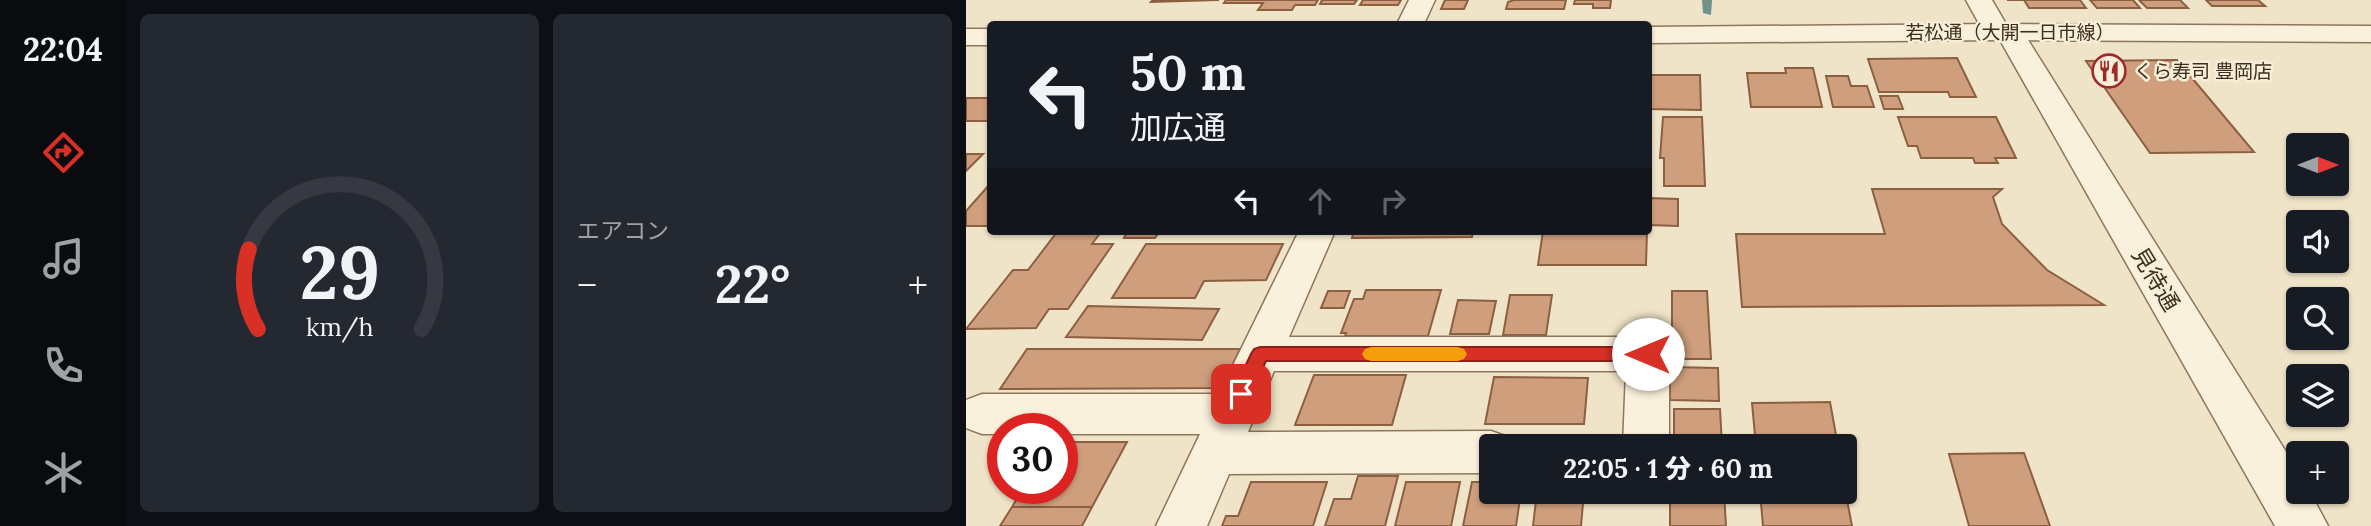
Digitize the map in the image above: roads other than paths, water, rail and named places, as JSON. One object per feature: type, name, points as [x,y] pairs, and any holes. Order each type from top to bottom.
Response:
[{"type":"street","points":[[1412,21],[1422,0]]},
{"type":"street","name":"見待通","points":[[1979,0],[2003,32],[2303,526]]},
{"type":"street","name":"若松通（大開一日市線）","points":[[1652,35],[2003,32],[2371,34]]},
{"type":"street","points":[[966,37],[987,37]]},
{"type":"street","points":[[1181,526],[1315,235]]},
{"type":"street","points":[[1260,354],[1648,354],[1646,434]]},
{"type":"street","points":[[982,414],[1479,451]]},
{"type":"waterway","points":[[1707,0],[1708,13]]},
{"type":"place","name":"くら寿司 豊岡店","points":[[2109,71]]}]
